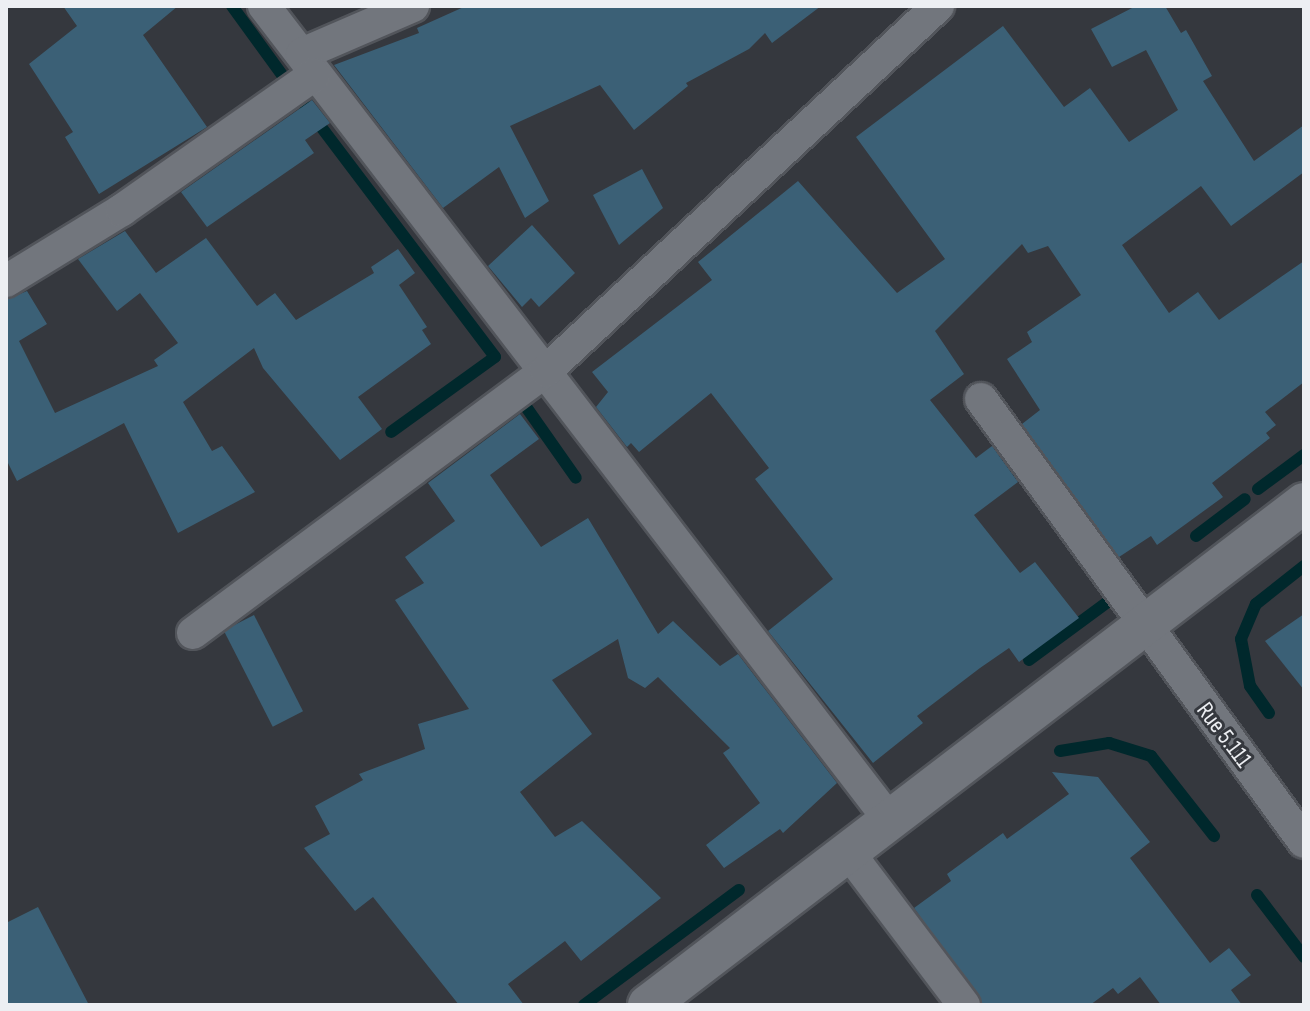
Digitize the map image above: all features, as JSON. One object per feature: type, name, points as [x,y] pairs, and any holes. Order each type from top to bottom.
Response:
[{"type":"street","points":[[264,6],[891,822]]},
{"type":"street","points":[[6,281],[122,210],[308,65],[413,6]]},
{"type":"street","points":[[193,633],[546,371],[938,6]]},
{"type":"street","name":"Rue 5.111","points":[[981,399],[1143,627],[1304,842]]},
{"type":"street","points":[[648,1005],[1304,503]]},
{"type":"street","points":[[849,853],[964,1005]]},
{"type":"building","points":[[63,6],[178,6],[143,35],[207,127],[99,194],[65,137],[73,132],[29,64],[77,26]]},
{"type":"building","points":[[466,6],[821,6],[772,43],[765,33],[749,49],[686,83],[688,86],[634,130],[600,85],[510,126],[549,201],[525,218],[499,167],[443,208],[334,65],[419,33],[417,28]]},
{"type":"building","points":[[1136,6],[1165,6],[1181,33],[1186,30],[1212,76],[1203,81],[1254,161],[1304,125],[1304,172],[1231,226],[1201,186],[1122,245],[1169,313],[1198,292],[1219,320],[1304,261],[1304,382],[1265,412],[1276,425],[1266,433],[1270,438],[1212,483],[1223,497],[1157,545],[1151,536],[1119,557],[1022,424],[1040,410],[1007,359],[1032,342],[1027,332],[1081,295],[1048,246],[1028,253],[1022,244],[935,331],[964,374],[930,400],[976,458],[992,446],[1018,482],[974,515],[1020,573],[1035,562],[1079,618],[1019,662],[1009,648],[980,668],[917,716],[923,723],[873,763],[768,631],[833,579],[755,479],[769,468],[711,393],[639,452],[631,443],[627,447],[596,407],[608,392],[592,372],[712,280],[698,262],[798,181],[897,293],[945,259],[856,137],[1003,26],[1064,107],[1090,88],[1129,142],[1178,110],[1146,50],[1112,67],[1091,29]]},
{"type":"building","points":[[312,100],[330,123],[305,140],[314,153],[207,227],[181,192]]},
{"type":"building","points":[[642,169],[663,208],[619,245],[593,195]]},
{"type":"building","points":[[532,225],[575,273],[539,307],[531,298],[522,307],[488,266]]},
{"type":"building","points":[[125,231],[156,273],[206,238],[257,306],[275,293],[296,320],[374,273],[371,267],[398,249],[415,273],[399,285],[427,327],[422,330],[431,344],[358,397],[382,429],[340,460],[263,368],[254,348],[183,402],[212,451],[222,446],[255,492],[178,533],[124,423],[17,481],[6,459],[6,300],[27,291],[47,324],[19,341],[55,413],[158,366],[154,360],[178,343],[140,293],[117,311],[78,259]]},
{"type":"building","points":[[520,414],[539,439],[490,475],[541,547],[588,518],[658,634],[673,621],[720,666],[738,654],[837,783],[783,833],[780,829],[724,868],[706,845],[760,803],[723,753],[730,748],[658,677],[645,688],[628,678],[618,639],[552,680],[592,734],[520,792],[555,837],[582,821],[661,898],[581,961],[565,941],[508,984],[524,1005],[459,1005],[373,897],[355,911],[304,848],[330,834],[315,806],[363,780],[359,774],[425,749],[418,724],[469,709],[395,600],[424,583],[405,557],[455,521],[428,483]]},
{"type":"building","points":[[1304,614],[1304,690],[1265,641]]},
{"type":"building","points":[[254,615],[303,711],[273,727],[224,630]]},
{"type":"building","points":[[1052,772],[1098,777],[1150,842],[1130,858],[1210,963],[1229,948],[1251,975],[1231,990],[1242,1005],[1161,1005],[1140,977],[1118,994],[1113,988],[1090,1005],[983,1005],[914,908],[951,881],[947,874],[1003,833],[1007,839],[1069,794]]},
{"type":"building","points":[[38,907],[89,1005],[6,1005],[6,923]]},
{"type":"waterway","points":[[232,6],[285,79]]},
{"type":"waterway","points":[[297,95],[495,357],[391,432]]},
{"type":"waterway","points":[[524,404],[576,478]]},
{"type":"waterway","points":[[1258,489],[1304,455]]},
{"type":"waterway","points":[[1196,536],[1245,499]]},
{"type":"waterway","points":[[1269,713],[1250,686],[1241,639],[1256,604],[1304,566]]},
{"type":"waterway","points":[[1029,660],[1120,593]]},
{"type":"waterway","points":[[1060,751],[1109,743],[1151,756],[1214,836]]},
{"type":"waterway","points":[[584,1005],[739,890]]},
{"type":"waterway","points":[[1257,895],[1304,957]]}]
